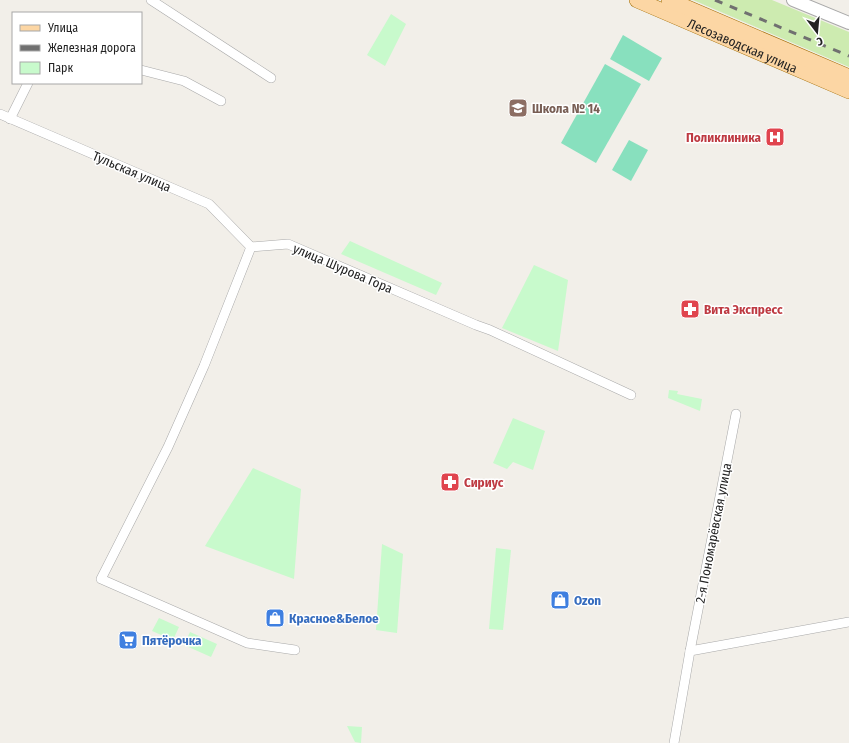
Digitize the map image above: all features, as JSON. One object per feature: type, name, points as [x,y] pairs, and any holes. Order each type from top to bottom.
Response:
[{"type":"main road","name":"Лесозаводская улица","points":[[637,0],[849,90]]},
{"type":"main road","name":"Лесозаводская улица","points":[[669,0],[849,77]]},
{"type":"street","points":[[152,0],[271,78]]},
{"type":"street","points":[[793,0],[849,23]]},
{"type":"street","points":[[142,70],[184,81],[220,101]]},
{"type":"street","points":[[10,119],[28,84]]},
{"type":"street","name":"Тульская улица","points":[[0,114],[209,204],[251,247]]},
{"type":"street","name":"улица Шурова Гора","points":[[251,247],[288,244],[490,330],[630,395]]},
{"type":"street","points":[[251,247],[204,366],[168,447],[101,579],[247,643],[295,650]]},
{"type":"street","name":"2-я Пономарёвская улица","points":[[674,743],[690,651],[736,414]]},
{"type":"street","points":[[690,651],[849,622]]},
{"type":"green space","points":[[693,0],[772,0],[849,32],[849,67]]},
{"type":"green space","points":[[391,14],[406,24],[385,66],[367,55]]},
{"type":"green space","points":[[623,35],[662,58],[649,81],[610,59]]},
{"type":"green space","points":[[605,64],[641,84],[596,163],[561,143]]},
{"type":"green space","points":[[629,140],[648,150],[631,181],[612,170]]},
{"type":"green space","points":[[350,241],[442,283],[436,295],[341,254]]},
{"type":"green space","points":[[534,265],[568,280],[558,351],[502,328]]},
{"type":"green space","points":[[669,390],[678,391],[677,394],[702,399],[700,411],[668,398]]},
{"type":"green space","points":[[513,418],[545,431],[533,470],[513,462],[507,469],[493,463]]},
{"type":"green space","points":[[253,468],[301,489],[294,579],[205,546]]},
{"type":"green space","points":[[382,544],[403,554],[397,633],[376,630]]},
{"type":"green space","points":[[496,548],[511,550],[503,630],[489,629]]},
{"type":"green space","points":[[159,618],[179,627],[173,640],[152,631]]},
{"type":"green space","points":[[190,632],[217,644],[211,657],[184,645]]},
{"type":"green space","points":[[347,726],[362,727],[361,743],[355,742]]},
{"type":"railway","points":[[715,0],[849,56]]},
{"type":"place","name":"Школа № 14","points":[[518,108]]},
{"type":"place","name":"Поликлиника","points":[[775,137]]},
{"type":"place","name":"Вита Экспресс","points":[[690,309]]},
{"type":"place","name":"Сириус","points":[[450,482]]},
{"type":"place","name":"Ozon","points":[[560,600]]},
{"type":"place","name":"Красное&Белое","points":[[275,618]]},
{"type":"place","name":"Пятёрочка","points":[[128,640]]}]
